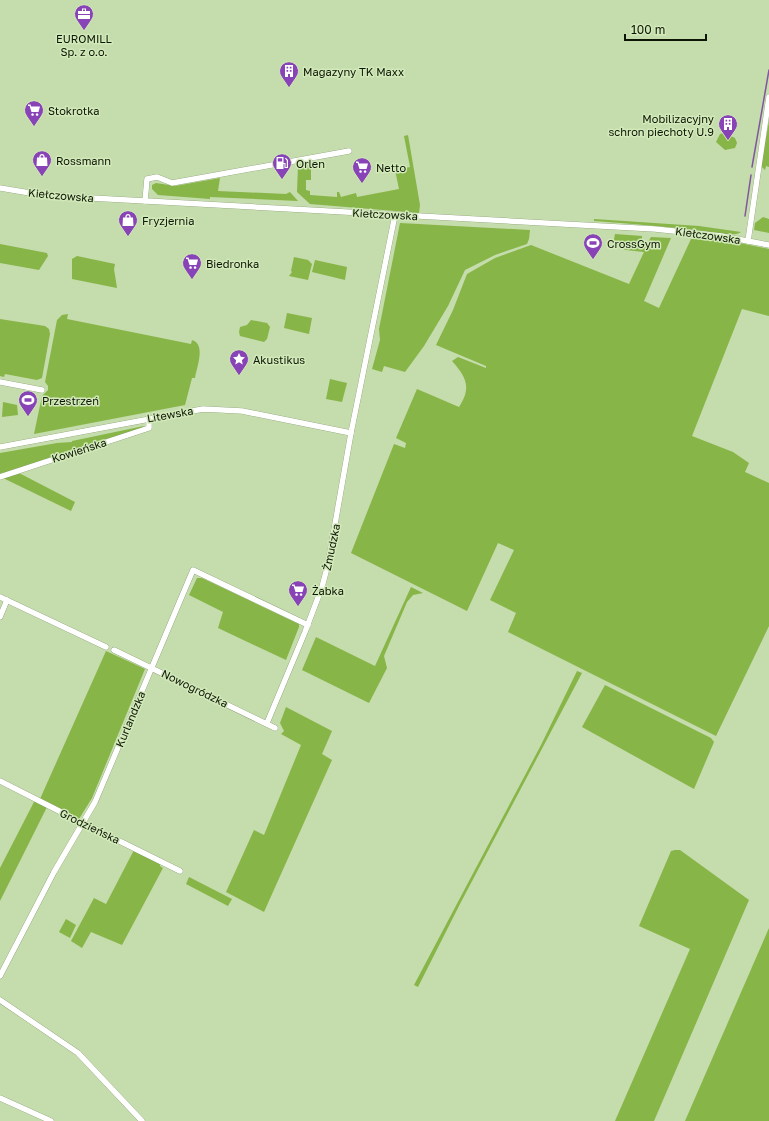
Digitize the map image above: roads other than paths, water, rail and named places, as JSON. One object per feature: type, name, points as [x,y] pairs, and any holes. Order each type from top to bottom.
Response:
[{"type":"street","points":[[748,241],[769,97]]},
{"type":"street","points":[[145,201],[147,179],[157,177],[172,183],[349,151]]},
{"type":"street","name":"Kiełczowska","points":[[0,188],[36,193],[145,201],[655,229],[711,234],[769,245]]},
{"type":"street","name":"Żmudzka","points":[[267,723],[308,624],[328,564],[351,433],[395,215]]},
{"type":"street","points":[[0,382],[42,390]]},
{"type":"street","name":"Litewska","points":[[0,447],[190,410],[229,409],[351,433]]},
{"type":"street","name":"Kowieńska","points":[[0,477],[149,428],[149,418]]},
{"type":"street","name":"Kurlandzka","points":[[0,976],[54,872],[95,802],[193,570],[308,624]]},
{"type":"street","points":[[0,597],[106,647]]},
{"type":"street","points":[[0,617],[7,600]]},
{"type":"street","name":"Nowogródzka","points":[[114,650],[152,667],[275,728]]},
{"type":"street","name":"Grodzieńska","points":[[0,781],[63,813],[77,822],[83,823],[180,871]]},
{"type":"street","points":[[0,1000],[78,1053],[142,1121]]},
{"type":"street","points":[[0,1098],[51,1121]]},
{"type":"waterway","points":[[752,167],[769,70]]},
{"type":"waterway","points":[[745,216],[751,175]]},
{"type":"place","name":"EUROMILL Sp. z o.o.","points":[[84,31]]},
{"type":"place","name":"Magazyny TK Maxx","points":[[289,88]]},
{"type":"place","name":"Stokrotka","points":[[34,127]]},
{"type":"place","name":"Mobilizacyjny schron piechoty U.9","points":[[728,141]]},
{"type":"place","name":"Rossmann","points":[[42,177]]},
{"type":"place","name":"Orlen","points":[[282,180]]},
{"type":"place","name":"Netto","points":[[362,184]]},
{"type":"place","name":"Fryzjernia","points":[[128,237]]},
{"type":"place","name":"CrossGym","points":[[593,260]]},
{"type":"place","name":"Biedronka","points":[[192,280]]},
{"type":"place","name":"Akustikus","points":[[239,376]]},
{"type":"place","name":"Przestrzeń","points":[[28,417]]},
{"type":"place","name":"Żabka","points":[[298,607]]}]
